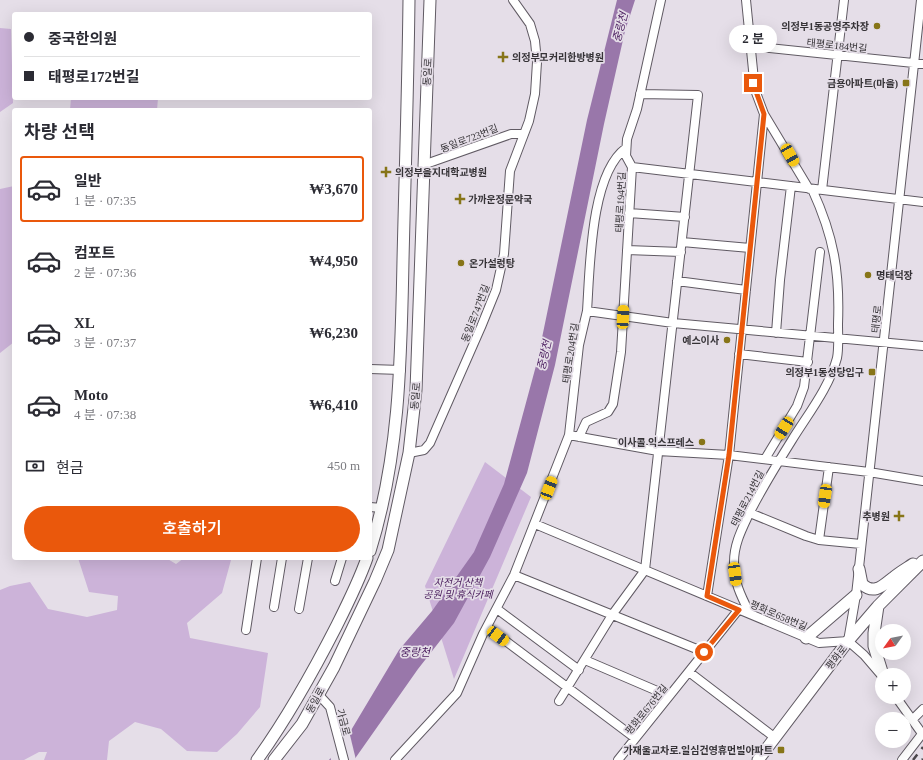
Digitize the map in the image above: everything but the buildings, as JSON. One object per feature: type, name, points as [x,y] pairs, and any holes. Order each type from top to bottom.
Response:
[{"type":"street","name":"동일로","points":[[372,544],[382,508],[392,458],[401,370],[409,0]]},
{"type":"street","name":"동일로","points":[[274,760],[302,724],[337,660],[375,581],[388,550],[409,453],[416,390],[430,0]]},
{"type":"street","name":"동일로747번길","points":[[409,453],[424,450],[430,443],[494,295],[504,254],[510,171],[529,121],[535,94],[536,50],[530,24],[513,0]]},
{"type":"street","points":[[632,166],[626,156],[627,139],[640,94],[661,0]]},
{"type":"street","points":[[746,0],[753,83],[764,114],[810,189],[821,210],[838,270],[838,338]]},
{"type":"street","points":[[822,190],[844,0]]},
{"type":"street","name":"태평로","points":[[848,641],[856,595],[921,0]]},
{"type":"street","name":"태평로184번길","points":[[750,46],[923,64]]},
{"type":"street","points":[[559,701],[612,615],[645,570],[698,95],[640,94]]},
{"type":"street","points":[[729,455],[764,114]]},
{"type":"street","name":"동일로723번길","points":[[423,165],[510,134],[523,134]]},
{"type":"street","points":[[587,311],[591,249],[596,210],[612,162],[626,148]]},
{"type":"street","name":"태평로194번길","points":[[623,317],[632,166],[923,202]]},
{"type":"street","points":[[776,332],[780,273],[791,186]]},
{"type":"street","points":[[629,213],[685,217]]},
{"type":"street","points":[[682,242],[750,248]]},
{"type":"street","points":[[627,250],[681,252]]},
{"type":"street","points":[[765,459],[797,406],[804,388],[820,252]]},
{"type":"street","points":[[677,281],[746,290]]},
{"type":"street","name":"태평로204번길","points":[[395,760],[457,693],[466,675],[466,668],[514,575],[569,435],[579,345],[587,311],[673,323],[923,346]]},
{"type":"street","points":[[579,437],[586,422],[608,412],[613,404],[621,352],[623,317]]},
{"type":"street","name":"태평로214번길","points":[[750,614],[736,584],[734,564],[735,549],[741,530],[779,461],[831,375],[837,356],[838,338]]},
{"type":"street","points":[[739,354],[808,362]]},
{"type":"street","points":[[372,369],[401,370]]},
{"type":"street","name":"태평로214번길","points":[[569,435],[658,451],[729,455],[869,472],[921,480]]},
{"type":"street","name":"태평로214번길","points":[[707,596],[729,455]]},
{"type":"street","points":[[819,540],[829,467]]},
{"type":"street","points":[[921,480],[923,472]]},
{"type":"street","points":[[372,507],[382,508]]},
{"type":"street","points":[[750,513],[819,540],[861,544]]},
{"type":"street","name":"평화로658번길","points":[[535,524],[819,643],[848,641]]},
{"type":"street","points":[[858,569],[862,584],[869,589],[876,589],[884,586],[923,556]]},
{"type":"street","points":[[246,630],[256,560]]},
{"type":"street","points":[[274,607],[282,560]]},
{"type":"street","points":[[299,609],[308,560]]},
{"type":"street","points":[[336,581],[341,560]]},
{"type":"street","name":"동일로","points":[[257,760],[283,724],[306,685],[360,578],[366,560]]},
{"type":"street","name":"평화로","points":[[758,760],[848,641],[878,606],[923,561]]},
{"type":"street","points":[[514,575],[704,652]]},
{"type":"street","points":[[806,638],[856,595]]},
{"type":"street","points":[[878,606],[874,632],[874,646],[881,668]]},
{"type":"street","points":[[497,609],[579,670]]},
{"type":"street","name":"평화로676번길","points":[[618,760],[739,610]]},
{"type":"street","points":[[487,627],[635,738]]},
{"type":"street","points":[[848,641],[876,668]]},
{"type":"street","points":[[585,660],[669,696]]},
{"type":"street","points":[[689,672],[774,737]]},
{"type":"street","name":"가금로","points":[[318,694],[330,708],[344,760]]},
{"type":"street","points":[[901,704],[923,735],[902,760]]},
{"type":"street","points":[[912,720],[923,709]]},
{"type":"green space","points":[[0,28],[11,29],[13,103],[0,112]]},
{"type":"green space","points":[[71,100],[158,100],[157,108],[70,108]]},
{"type":"green space","points":[[12,186],[12,344],[0,353],[0,189]]},
{"type":"green space","name":"자전거 산책 공원 및 휴식카페","points":[[485,462],[531,497],[454,679],[425,586]]},
{"type":"green space","points":[[79,560],[169,560],[176,564],[181,560],[231,560],[222,593],[187,623],[190,638],[268,653],[260,707],[237,734],[217,752],[187,751],[161,729],[135,722],[109,741],[107,760],[44,760],[47,752],[39,752],[24,760],[0,760],[0,590],[10,586],[30,582],[48,609],[87,617],[117,610],[118,596],[89,592]]},
{"type":"water","name":"중랑천","points":[[617,0],[635,0],[625,31],[604,124],[555,365],[527,473],[490,557],[454,623],[418,669],[354,760],[329,760],[347,737],[399,650],[432,611],[474,552],[504,484],[537,362],[587,120]]},
{"type":"pier","points":[[349,731],[356,760],[331,760],[330,756]]},
{"type":"railway","points":[[913,760],[923,747]]},
{"type":"place","name":"의정부1동공영주차장","points":[[877,26]]},
{"type":"place","name":"의정부모커리한방병원","points":[[503,57]]},
{"type":"place","name":"금용아파트(마을)","points":[[906,83]]},
{"type":"place","name":"의정부을지대학교병원","points":[[386,172]]},
{"type":"place","name":"가까운정문약국","points":[[460,199]]},
{"type":"place","name":"온가설렁탕","points":[[461,263]]},
{"type":"place","name":"명태덕장","points":[[868,275]]},
{"type":"place","name":"예스이사","points":[[727,340]]},
{"type":"place","name":"의정부1동성당입구","points":[[872,372]]},
{"type":"place","name":"이사콜 익스프레스","points":[[702,442]]},
{"type":"place","name":"추병원","points":[[899,516]]},
{"type":"place","name":"가재울교차로.일심건영휴먼빌아파트","points":[[781,750]]},
{"type":"route","points":[[704,652],[739,610],[707,596],[729,455],[764,114],[753,83]]}]
